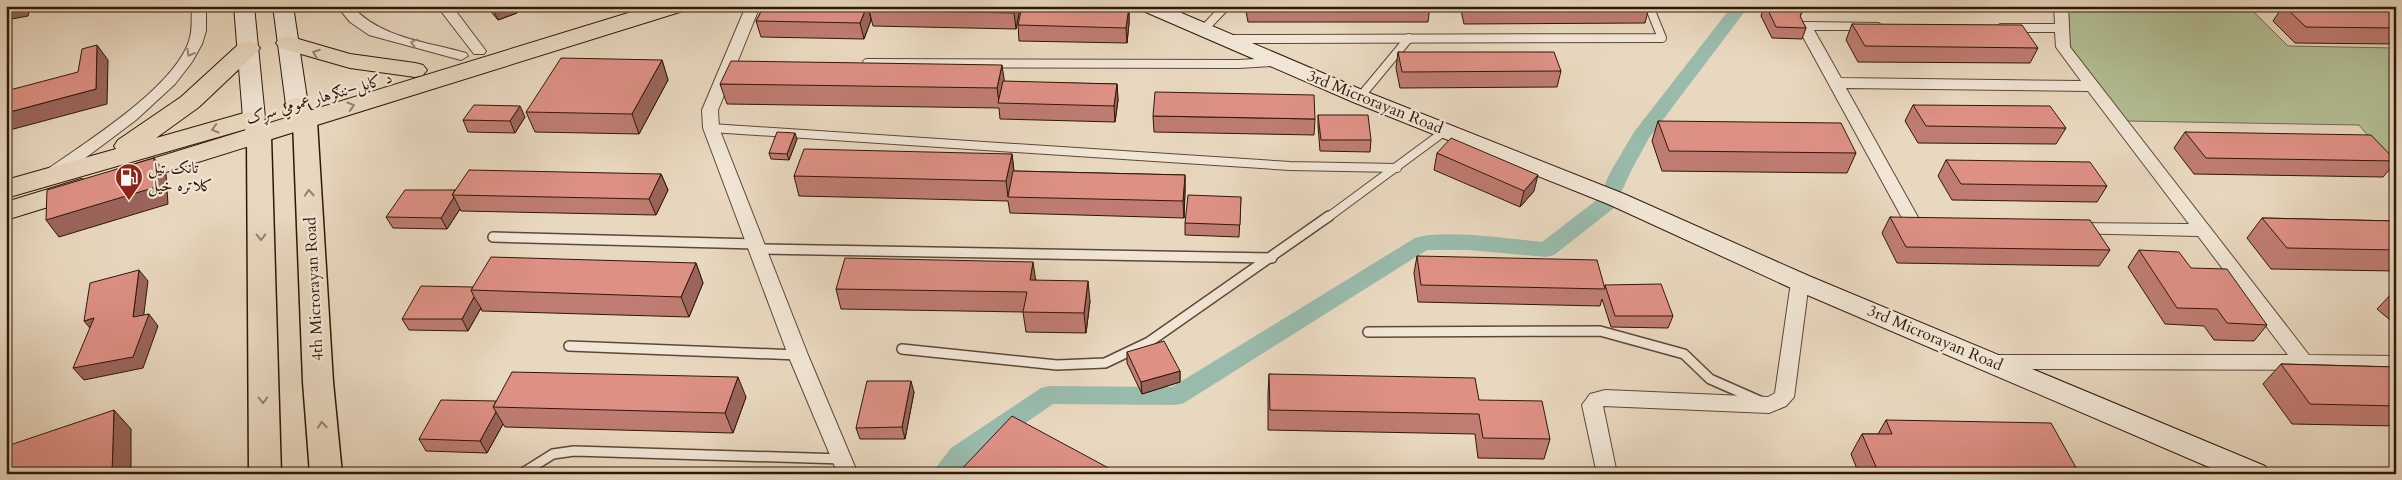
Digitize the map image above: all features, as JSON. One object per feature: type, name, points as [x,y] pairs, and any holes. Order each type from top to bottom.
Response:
[{"type":"highway","name":"د کابل–ننګرهار عمومي سړک","points":[[301,113],[415,70],[631,6]]},
{"type":"highway","name":"د کابل–ننګرهار عمومي سړک","points":[[301,113],[675,6]]},
{"type":"highway","points":[[288,43],[327,57],[369,66],[415,70]]},
{"type":"highway","points":[[105,160],[190,102],[248,48]]},
{"type":"highway","points":[[6,210],[301,113]]},
{"type":"highway","name":"د کابل–ننګرهار عمومي سړک","points":[[6,189],[105,160],[256,127]]},
{"type":"main road","name":"4th Microrayan Road","points":[[301,113],[318,382],[326,474]]},
{"type":"main road","points":[[256,127],[265,474]]},
{"type":"street","points":[[48,177],[149,101],[181,70],[196,43],[199,6]]},
{"type":"street","points":[[244,6],[256,127]]},
{"type":"street","points":[[283,6],[301,113]]},
{"type":"street","points":[[344,6],[355,19],[374,32],[470,53]]},
{"type":"street","points":[[444,6],[470,53]]},
{"type":"street","points":[[753,6],[733,63],[710,110],[711,128],[798,355],[846,466]]},
{"type":"street","name":"3rd Microrayan Road","points":[[1148,6],[1360,97],[1610,197],[1800,282],[2255,474]]},
{"type":"street","points":[[2061,6],[2063,46],[2303,361]]},
{"type":"street","points":[[1894,27],[1804,26],[1914,224],[1922,227],[1942,227]]},
{"type":"street","points":[[1983,28],[2062,28]]},
{"type":"street","points":[[1836,83],[2093,86]]},
{"type":"street","points":[[2059,228],[2205,230]]},
{"type":"street","points":[[1607,474],[1592,405],[1596,399],[1769,405],[1779,402],[1784,397],[1800,282]]},
{"type":"street","points":[[1991,362],[2303,361],[2396,363]]},
{"type":"lane","points":[[1203,30],[1226,6]]},
{"type":"lane","points":[[1228,39],[1662,38],[1649,6]]},
{"type":"lane","points":[[1360,97],[1409,38]]},
{"type":"lane","points":[[856,63],[1239,64],[1279,62]]},
{"type":"lane","points":[[711,128],[1290,166],[1397,168]]},
{"type":"lane","points":[[902,349],[1057,365],[1106,363],[1149,342],[1272,258],[1445,131]]},
{"type":"lane","points":[[493,237],[757,247],[1272,258]]},
{"type":"lane","points":[[1368,332],[1600,331],[1684,354],[1710,379],[1769,405]]},
{"type":"lane","points":[[569,346],[798,355]]},
{"type":"lane","points":[[521,474],[553,454],[574,451],[846,466]]},
{"type":"green space","points":[[2066,6],[2248,6],[2288,46],[2396,48],[2396,169],[2359,125],[2127,121],[2069,45]]},
{"type":"building","points":[[6,6],[25,6],[24,10],[6,13]]},
{"type":"building","points":[[764,6],[867,6],[860,23],[756,21]]},
{"type":"building","points":[[871,6],[1016,6],[1014,13],[869,10]]},
{"type":"building","points":[[1022,6],[1129,7],[1126,28],[1018,25]]},
{"type":"building","points":[[1248,6],[1342,6],[1248,7]]},
{"type":"building","points":[[1467,6],[1649,6],[1649,7],[1467,8]]},
{"type":"building","points":[[1766,6],[1799,6],[1802,12],[1800,16],[1806,28],[1776,27]]},
{"type":"building","points":[[2284,6],[2396,6],[2396,28],[2306,27]]},
{"type":"building","points":[[1852,24],[2022,25],[2038,48],[1865,46]]},
{"type":"building","points":[[97,45],[96,89],[6,113],[6,91],[78,72],[82,49]]},
{"type":"building","points":[[1398,52],[1554,52],[1561,71],[1402,72]]},
{"type":"building","points":[[561,58],[662,60],[632,114],[526,112]]},
{"type":"building","points":[[731,61],[1002,65],[997,88],[720,84]]},
{"type":"building","points":[[1003,81],[1117,84],[1114,106],[998,103]]},
{"type":"building","points":[[1155,92],[1314,95],[1315,119],[1153,116]]},
{"type":"building","points":[[474,105],[520,106],[510,121],[463,120]]},
{"type":"building","points":[[1913,105],[2050,106],[2066,128],[1926,126]]},
{"type":"building","points":[[1318,115],[1368,115],[1371,140],[1321,140]]},
{"type":"building","points":[[1658,121],[1841,123],[1856,153],[1669,151]]},
{"type":"building","points":[[777,132],[795,133],[787,154],[769,153]]},
{"type":"building","points":[[2185,132],[2371,135],[2396,161],[2206,158]]},
{"type":"building","points":[[1451,138],[1538,175],[1524,191],[1437,153]]},
{"type":"building","points":[[804,149],[1012,154],[1006,181],[794,176]]},
{"type":"building","points":[[154,158],[156,187],[46,220],[47,190]]},
{"type":"building","points":[[1946,160],[2090,162],[2107,186],[1961,184]]},
{"type":"building","points":[[469,170],[661,174],[649,199],[452,195]]},
{"type":"building","points":[[1013,171],[1185,175],[1183,201],[1008,197]]},
{"type":"building","points":[[405,190],[455,190],[452,195],[454,197],[441,218],[386,217]]},
{"type":"building","points":[[1188,195],[1241,197],[1240,225],[1185,223]]},
{"type":"building","points":[[1890,217],[2090,220],[2110,250],[1906,247]]},
{"type":"building","points":[[2262,218],[2396,221],[2396,250],[2287,248]]},
{"type":"building","points":[[2139,250],[2179,252],[2191,268],[2227,269],[2267,325],[2227,323],[2217,309],[2177,308]]},
{"type":"building","points":[[1417,256],[1597,260],[1605,289],[1421,285]]},
{"type":"building","points":[[491,257],[696,263],[681,297],[471,290]]},
{"type":"building","points":[[845,258],[1033,262],[1030,280],[1088,281],[1084,313],[1023,312],[1027,292],[836,289]]},
{"type":"building","points":[[139,270],[133,317],[149,314],[133,357],[73,368],[94,318],[84,321],[90,283]]},
{"type":"building","points":[[1661,284],[1673,316],[1615,316],[1605,285]]},
{"type":"building","points":[[421,286],[473,287],[471,290],[474,297],[462,319],[402,319]]},
{"type":"building","points":[[1164,341],[1180,371],[1141,382],[1127,352]]},
{"type":"building","points":[[2281,364],[2396,367],[2396,406],[2310,404]]},
{"type":"building","points":[[512,372],[738,377],[725,413],[493,407]]},
{"type":"building","points":[[1269,374],[1475,378],[1479,400],[1542,401],[1550,439],[1483,438],[1479,414],[1270,410]]},
{"type":"building","points":[[867,381],[911,381],[902,427],[856,428]]},
{"type":"building","points":[[441,400],[496,401],[493,407],[496,412],[480,441],[419,439]]},
{"type":"building","points":[[114,410],[112,474],[7,474],[10,445]]},
{"type":"building","points":[[1012,416],[1116,472],[1114,474],[957,474]]},
{"type":"building","points":[[1886,420],[2051,423],[2079,473],[1915,470],[1917,474],[1879,474],[1862,434],[1892,434]]},
{"type":"waterway","points":[[943,474],[960,455],[1049,395],[1176,396],[1423,243],[1469,243],[1546,250],[1607,203],[1621,171],[1641,136],[1741,6]]},
{"type":"place","name":"تانک تیل کلاتره خیل","points":[[129,201]]}]
